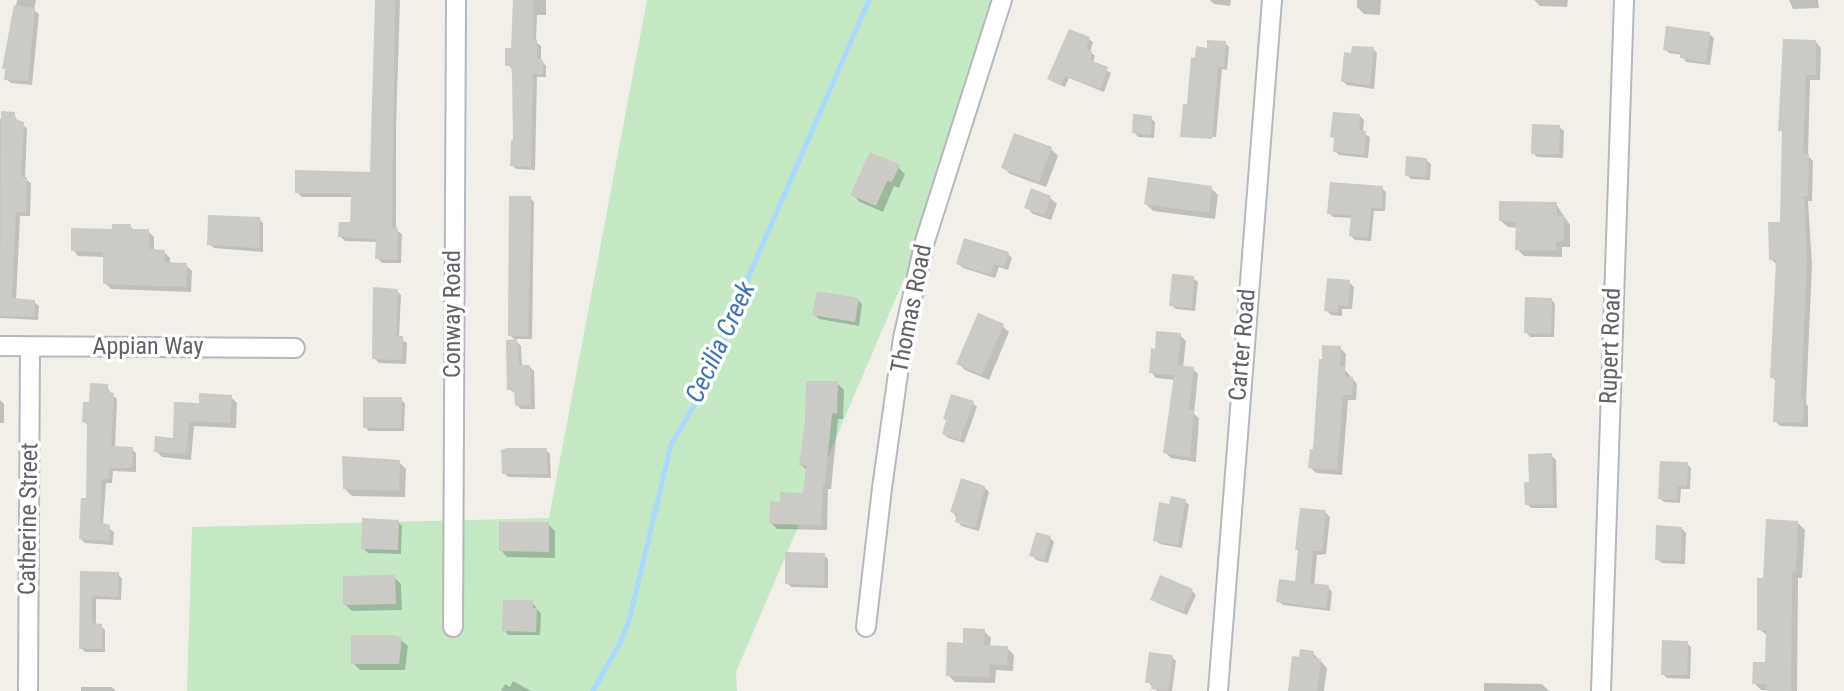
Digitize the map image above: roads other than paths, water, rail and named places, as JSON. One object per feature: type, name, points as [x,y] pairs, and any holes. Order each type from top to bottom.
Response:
[{"type":"street","name":"Conway Road","points":[[453,627],[456,0]]},
{"type":"street","name":"Thomas Road","points":[[866,627],[903,338],[925,241],[1002,0]]},
{"type":"street","name":"Carter Road","points":[[1218,691],[1272,0]]},
{"type":"street","name":"Rupert Road","points":[[1601,691],[1624,0]]},
{"type":"street","name":"Appian Way","points":[[0,346],[295,348]]},
{"type":"street","name":"Catherine Street","points":[[28,691],[30,348]]},
{"type":"waterway","name":"Cecilia Creek","points":[[593,691],[629,621],[671,445],[710,378],[741,294],[869,0]]}]
